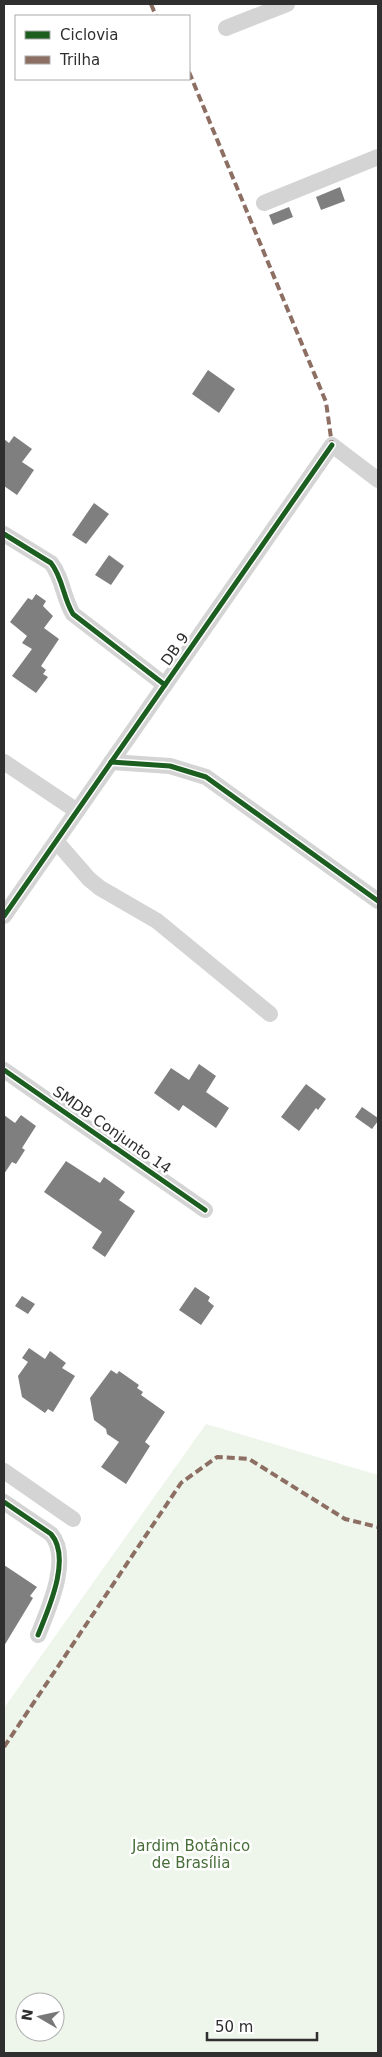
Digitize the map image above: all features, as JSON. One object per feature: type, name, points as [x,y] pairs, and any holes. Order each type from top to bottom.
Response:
[{"type":"street","points":[[226,28],[287,4]]},
{"type":"street","points":[[264,203],[378,157]]},
{"type":"street","name":"DB 9","points":[[4,916],[332,445],[378,480]]},
{"type":"street","points":[[4,534],[52,562],[67,605],[73,614],[165,685]]},
{"type":"street","points":[[4,762],[77,811]]},
{"type":"street","points":[[111,762],[170,766],[206,776],[378,900]]},
{"type":"street","points":[[56,841],[89,879],[100,888],[164,926],[270,1014]]},
{"type":"street","name":"SMDB Conjunto 14","points":[[4,1070],[205,1210]]},
{"type":"street","points":[[4,1471],[73,1519]]},
{"type":"street","points":[[4,1502],[51,1534],[57,1541],[59,1563],[52,1602],[38,1635]]},
{"type":"green space","name":"Jardim Botânico de Brasília","points":[[206,1424],[378,1475],[378,2053],[4,2053],[4,1708]]},
{"type":"building","points":[[340,187],[345,201],[321,210],[316,197]]},
{"type":"building","points":[[289,207],[293,217],[273,225],[269,215]]},
{"type":"building","points":[[208,370],[235,389],[219,413],[192,394]]},
{"type":"building","points":[[14,436],[32,449],[22,462],[34,470],[17,495],[4,486],[4,439],[9,443]]},
{"type":"building","points":[[94,503],[109,514],[86,544],[72,535]]},
{"type":"building","points":[[109,555],[124,566],[111,585],[95,575]]},
{"type":"building","points":[[36,594],[46,601],[43,606],[53,616],[44,628],[59,639],[41,666],[46,670],[43,674],[48,677],[36,693],[12,676],[32,649],[22,643],[27,636],[10,622],[28,598],[32,600]]},
{"type":"building","points":[[199,1064],[216,1076],[206,1092],[229,1108],[216,1128],[183,1105],[179,1111],[154,1093],[171,1068],[189,1080]]},
{"type":"building","points":[[306,1084],[326,1099],[318,1110],[316,1108],[299,1131],[281,1117]]},
{"type":"building","points":[[362,1107],[378,1118],[372,1129],[355,1117]]},
{"type":"building","points":[[4,1115],[15,1123],[21,1115],[36,1126],[22,1148],[25,1150],[16,1164],[12,1162],[4,1174]]},
{"type":"building","points":[[66,1161],[100,1183],[104,1177],[125,1192],[119,1200],[135,1211],[105,1257],[92,1248],[102,1232],[44,1192]]},
{"type":"building","points":[[195,1287],[210,1297],[208,1301],[214,1306],[201,1325],[179,1310]]},
{"type":"building","points":[[22,1296],[35,1304],[28,1314],[15,1306]]},
{"type":"building","points":[[29,1348],[45,1359],[50,1351],[66,1363],[62,1368],[75,1376],[53,1412],[48,1409],[45,1413],[22,1397],[18,1376],[28,1362],[22,1358]]},
{"type":"building","points":[[111,1370],[117,1374],[119,1371],[139,1385],[137,1388],[143,1392],[141,1395],[165,1412],[145,1442],[150,1446],[126,1484],[101,1467],[119,1442],[107,1434],[106,1429],[94,1420],[90,1398]]},
{"type":"building","points":[[4,1565],[37,1587],[30,1596],[33,1598],[4,1646]]},
{"type":"marked path","points":[[151,4],[156,15]]},
{"type":"marked path","points":[[190,74],[326,402],[332,445]]},
{"type":"marked path","points":[[4,1747],[181,1483],[217,1457],[249,1459],[345,1519],[378,1527]]},
{"type":"cycle path","points":[[4,916],[332,445]]},
{"type":"cycle path","points":[[4,534],[51,563],[58,575],[73,614],[165,685]]},
{"type":"cycle path","points":[[111,762],[170,766],[206,777],[378,901]]},
{"type":"cycle path","points":[[4,1070],[205,1210]]},
{"type":"cycle path","points":[[4,1502],[51,1534],[57,1544],[59,1570],[52,1598],[38,1635]]}]
